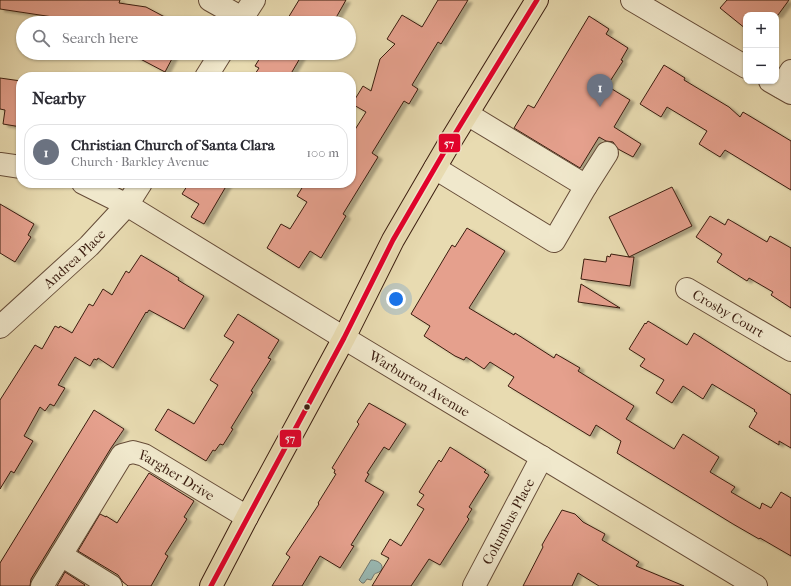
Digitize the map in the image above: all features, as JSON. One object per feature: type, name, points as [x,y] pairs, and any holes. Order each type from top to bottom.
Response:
[{"type":"main road","points":[[210,586],[344,338],[393,240],[467,114],[537,0]]},
{"type":"street","points":[[210,0],[245,14]]},
{"type":"street","points":[[632,0],[743,65]]},
{"type":"street","points":[[209,72],[217,60]]},
{"type":"street","points":[[467,114],[586,186]]},
{"type":"street","points":[[435,168],[554,241],[607,153]]},
{"type":"street","points":[[0,164],[16,166]]},
{"type":"street","name":"Warburton Avenue","points":[[93,188],[127,205],[344,338],[756,586]]},
{"type":"street","name":"Andrea Place","points":[[0,327],[89,246],[127,205],[138,188]]},
{"type":"street","name":"Crosby Court","points":[[687,289],[791,350]]},
{"type":"street","name":"Fargher Drive","points":[[42,586],[122,455],[133,452],[144,455],[247,517]]},
{"type":"street","name":"Columbus Place","points":[[474,586],[542,457]]},
{"type":"street","points":[[61,555],[111,586]]},
{"type":"water","points":[[371,560],[381,564],[382,569],[375,574],[371,580],[367,579],[364,583],[362,583],[359,580]]},
{"type":"building","points":[[0,0],[120,0],[119,3],[146,7],[163,16],[46,16],[0,9]]},
{"type":"building","points":[[299,0],[346,0],[337,16],[289,16]]},
{"type":"building","points":[[438,0],[468,0],[441,44],[438,42],[412,85],[418,89],[409,104],[404,101],[372,153],[378,157],[343,214],[346,216],[321,258],[310,251],[299,268],[267,248],[281,224],[290,229],[307,202],[297,196],[302,188],[356,188],[356,128],[366,112],[356,106],[356,97],[363,86],[371,91],[380,59],[395,44],[387,39],[402,15],[422,27]]},
{"type":"building","points":[[727,0],[789,0],[779,14],[779,12],[743,12],[743,27],[720,8]]},
{"type":"building","points":[[589,16],[609,29],[606,34],[628,48],[621,60],[623,61],[607,86],[630,100],[614,127],[641,144],[633,157],[618,149],[613,142],[606,141],[599,137],[580,168],[514,128],[528,105],[534,108]]},
{"type":"building","points":[[142,60],[171,60],[165,72]]},
{"type":"building","points":[[259,60],[299,60],[292,72],[256,72],[259,68],[255,66]]},
{"type":"building","points":[[664,65],[685,78],[684,80],[729,107],[740,117],[743,112],[791,141],[791,190],[725,150],[720,157],[699,144],[707,131],[667,107],[661,117],[640,104]]},
{"type":"building","points":[[0,78],[16,80],[16,126],[3,124],[5,110],[0,109]]},
{"type":"building","points":[[672,187],[692,226],[629,257],[609,217]]},
{"type":"building","points":[[186,188],[225,188],[204,224],[191,217],[199,204],[182,194]]},
{"type":"building","points":[[0,204],[34,224],[28,235],[31,237],[15,262],[0,253]]},
{"type":"building","points":[[710,216],[725,225],[728,219],[767,242],[770,236],[791,248],[791,308],[771,295],[773,292],[749,278],[747,281],[717,262],[722,254],[696,237]]},
{"type":"building","points":[[467,228],[505,251],[469,308],[514,335],[515,333],[554,358],[556,354],[580,368],[578,371],[634,406],[626,419],[674,449],[683,434],[719,457],[710,472],[735,487],[731,492],[760,509],[762,503],[771,508],[781,492],[791,498],[791,556],[733,524],[617,453],[621,441],[596,425],[590,436],[508,386],[514,377],[490,362],[484,369],[466,357],[464,360],[455,356],[424,336],[430,326],[411,314],[452,245],[455,247]]},
{"type":"building","points":[[611,254],[634,257],[630,286],[581,279],[584,259],[606,262],[607,256],[610,257]]},
{"type":"building","points":[[141,255],[179,278],[178,280],[204,296],[184,329],[149,310],[147,313],[146,312],[113,368],[98,358],[97,360],[94,359],[90,366],[75,357],[58,385],[65,388],[54,406],[50,404],[45,411],[40,407],[24,436],[33,441],[14,473],[11,471],[0,489],[0,400],[35,345],[42,349],[55,326],[59,328],[60,326],[72,333],[89,304],[93,306],[103,289],[112,295],[126,271],[129,273]]},
{"type":"building","points":[[581,284],[620,308],[578,302]]},
{"type":"building","points":[[238,314],[279,340],[268,358],[271,359],[251,391],[253,392],[231,428],[233,429],[223,445],[220,444],[215,451],[213,450],[206,461],[155,430],[168,409],[194,424],[218,385],[210,380],[234,342],[224,336]]},
{"type":"building","points":[[648,321],[687,345],[694,333],[791,395],[791,448],[779,441],[779,445],[749,427],[757,413],[754,411],[755,410],[712,384],[703,399],[683,386],[672,403],[656,393],[664,380],[640,366],[645,359],[629,349],[645,323],[646,324]]},
{"type":"building","points":[[369,403],[406,424],[389,450],[384,447],[367,473],[369,474],[365,481],[384,492],[351,545],[354,546],[340,568],[320,556],[302,586],[272,586],[290,557],[286,554],[319,504],[318,503],[336,474],[334,473],[335,470],[332,468],[359,424],[357,422]]},
{"type":"building","points":[[94,410],[124,429],[31,579],[30,586],[0,586],[0,563]]},
{"type":"building","points":[[450,447],[486,470],[484,472],[489,475],[469,507],[472,509],[467,517],[469,519],[440,565],[429,559],[411,586],[372,586],[389,558],[381,554],[390,539],[401,546],[424,509],[417,505],[424,495],[419,492],[439,460],[441,462]]},
{"type":"building","points":[[149,473],[194,501],[184,517],[187,519],[165,554],[168,556],[151,586],[128,586],[118,575],[78,551],[100,514],[117,523]]},
{"type":"building","points":[[562,510],[575,514],[583,522],[605,534],[602,540],[639,562],[636,566],[684,586],[599,586],[578,573],[572,586],[523,586],[543,547],[542,545]]},
{"type":"building","points":[[65,572],[85,585],[57,586]]},
{"type":"transit line","name":"57","points":[[211,586],[344,338],[393,240],[450,142],[537,0]]},
{"type":"place","name":"Christian Church of Santa Clara","points":[[600,107]]}]
